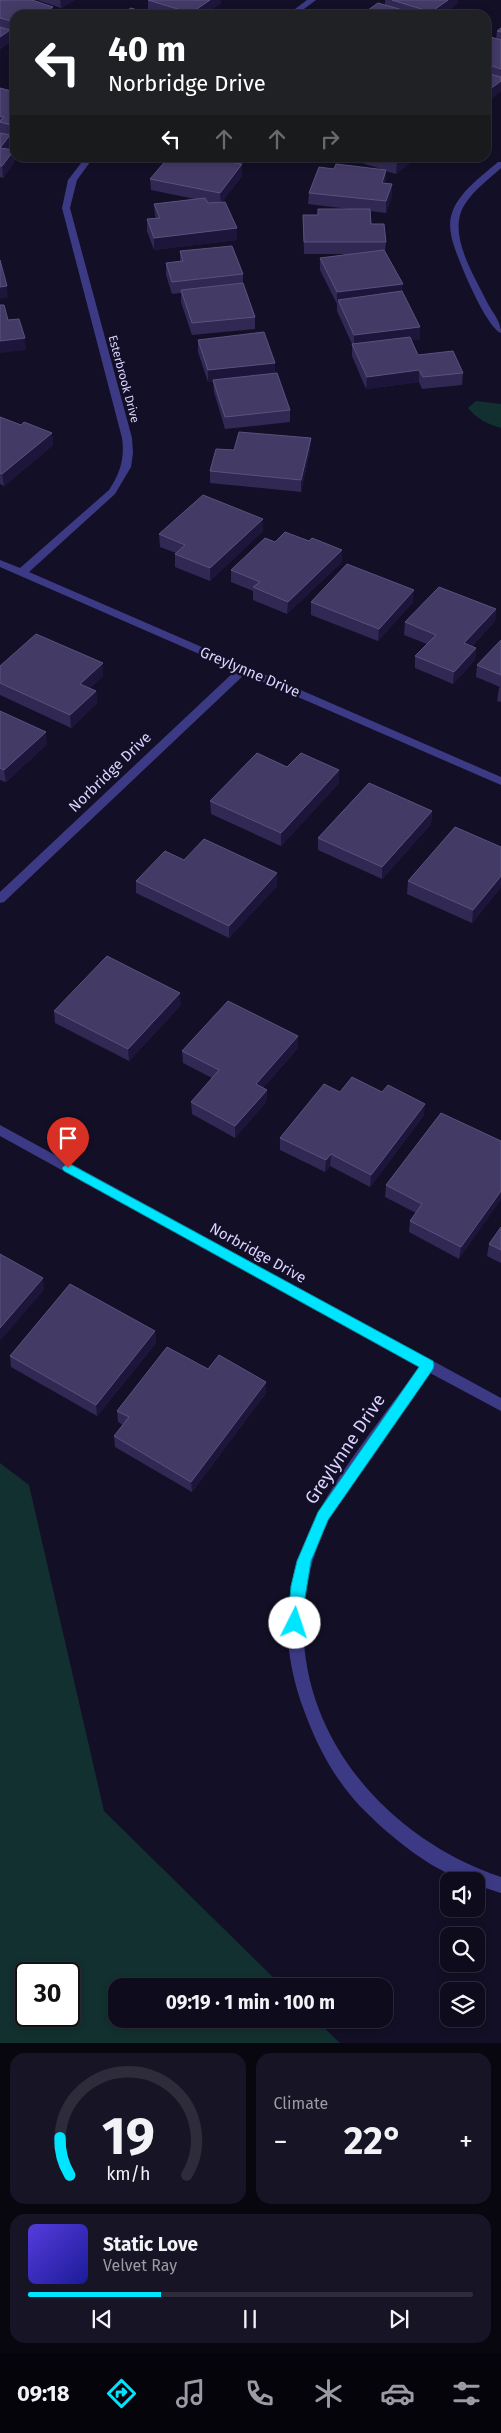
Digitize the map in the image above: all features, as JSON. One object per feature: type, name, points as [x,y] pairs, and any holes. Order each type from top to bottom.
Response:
[{"type":"street","points":[[297,10],[312,0]]},
{"type":"street","name":"Esterbrook Drive","points":[[22,573],[108,497],[120,482],[129,460],[128,438],[67,215],[66,200],[70,186],[76,173],[86,162]]},
{"type":"street","points":[[501,164],[462,201],[455,216],[453,227],[458,250],[488,312],[501,330]]},
{"type":"street","name":"Greylynne Drive","points":[[0,563],[501,781]]},
{"type":"street","name":"Norbridge Drive","points":[[0,899],[243,669]]},
{"type":"street","name":"Norbridge Drive","points":[[0,1130],[501,1405]]},
{"type":"street","name":"Greylynne Drive","points":[[428,1365],[336,1496],[312,1538],[304,1561],[295,1610],[298,1661],[311,1713],[323,1739],[337,1763],[373,1808],[395,1828],[444,1862],[471,1875],[501,1885]]},
{"type":"green space","points":[[476,401],[501,404],[501,428],[483,421],[471,412],[468,408]]},
{"type":"green space","points":[[0,1463],[29,1485],[104,1811],[274,1978],[108,1978],[108,2028],[324,2028],[340,2043],[0,2043]]},
{"type":"building","points":[[0,0],[32,0],[53,7],[48,10],[10,10],[10,21],[0,18]]},
{"type":"building","points":[[148,0],[210,0],[195,10],[181,10]]},
{"type":"building","points":[[392,0],[448,0],[434,10],[424,10]]},
{"type":"building","points":[[378,3],[402,10],[368,10]]},
{"type":"building","points":[[0,27],[10,30],[0,37]]},
{"type":"building","points":[[491,37],[501,40],[501,69],[491,66]]},
{"type":"building","points":[[491,74],[501,77],[501,81],[491,88]]},
{"type":"building","points":[[0,88],[10,91],[10,125],[0,122],[4,117],[0,116]]},
{"type":"building","points":[[0,133],[10,135],[0,148]]},
{"type":"building","points":[[0,148],[10,149],[10,155],[0,166]]},
{"type":"building","points":[[165,162],[231,162],[242,164],[220,193],[150,179]]},
{"type":"building","points":[[336,164],[386,170],[382,183],[392,184],[386,201],[309,193],[319,167],[334,169]]},
{"type":"building","points":[[205,198],[208,203],[225,202],[237,228],[154,238],[147,219],[160,218],[154,204]]},
{"type":"building","points":[[318,209],[370,209],[371,224],[384,224],[386,242],[304,242],[303,215],[318,215]]},
{"type":"building","points":[[232,246],[243,274],[172,282],[166,263],[183,261],[180,251]]},
{"type":"building","points":[[384,250],[403,284],[337,292],[320,258]]},
{"type":"building","points":[[0,260],[7,286],[0,287]]},
{"type":"building","points":[[243,283],[255,317],[192,323],[181,290]]},
{"type":"building","points":[[402,291],[420,327],[354,335],[338,300]]},
{"type":"building","points":[[0,305],[4,305],[8,320],[19,319],[25,338],[0,341]]},
{"type":"building","points":[[264,332],[275,363],[208,370],[198,340]]},
{"type":"building","points":[[410,337],[418,355],[453,351],[463,373],[423,377],[419,370],[367,377],[352,344]]},
{"type":"building","points":[[277,373],[290,410],[225,417],[213,380]]},
{"type":"building","points":[[0,417],[21,425],[24,422],[52,433],[2,474],[0,473]]},
{"type":"building","points":[[239,432],[311,438],[301,480],[210,471],[216,449],[234,450]]},
{"type":"building","points":[[203,495],[263,519],[210,568],[175,554],[185,545],[159,534]]},
{"type":"building","points":[[285,532],[309,541],[312,538],[342,550],[288,602],[253,587],[260,582],[231,570],[265,538],[275,542]]},
{"type":"building","points":[[347,564],[414,590],[379,629],[311,602]]},
{"type":"building","points":[[439,587],[496,609],[464,643],[476,648],[454,672],[415,656],[436,635],[405,622]]},
{"type":"building","points":[[36,634],[103,663],[80,684],[96,691],[70,715],[0,683],[0,666]]},
{"type":"building","points":[[501,640],[501,675],[477,665]]},
{"type":"building","points":[[0,711],[46,732],[4,770],[0,768]]},
{"type":"building","points":[[257,753],[287,767],[301,753],[339,770],[281,833],[210,801]]},
{"type":"building","points":[[369,783],[432,811],[382,867],[318,838]]},
{"type":"building","points":[[455,827],[501,847],[501,876],[473,910],[408,881]]},
{"type":"building","points":[[204,839],[277,873],[229,926],[136,881],[165,851],[184,860]]},
{"type":"building","points":[[107,956],[180,993],[128,1049],[54,1011]]},
{"type":"building","points":[[228,1001],[298,1036],[256,1084],[267,1090],[235,1126],[191,1102],[219,1070],[182,1051]]},
{"type":"building","points":[[352,1077],[382,1092],[388,1085],[425,1104],[371,1175],[331,1154],[326,1160],[280,1138],[324,1084],[340,1092]]},
{"type":"building","points":[[441,1113],[501,1141],[501,1191],[461,1247],[410,1221],[422,1204],[386,1185]]},
{"type":"building","points":[[501,1227],[501,1250],[489,1244]]},
{"type":"building","points":[[0,1254],[43,1278],[0,1328]]},
{"type":"building","points":[[70,1284],[155,1331],[96,1405],[10,1356]]},
{"type":"building","points":[[167,1347],[208,1369],[219,1355],[266,1382],[191,1482],[114,1436],[129,1417],[117,1411]]},
{"type":"route","points":[[68,1168],[428,1365],[351,1474],[323,1517],[312,1538],[298,1586],[295,1623]]}]
